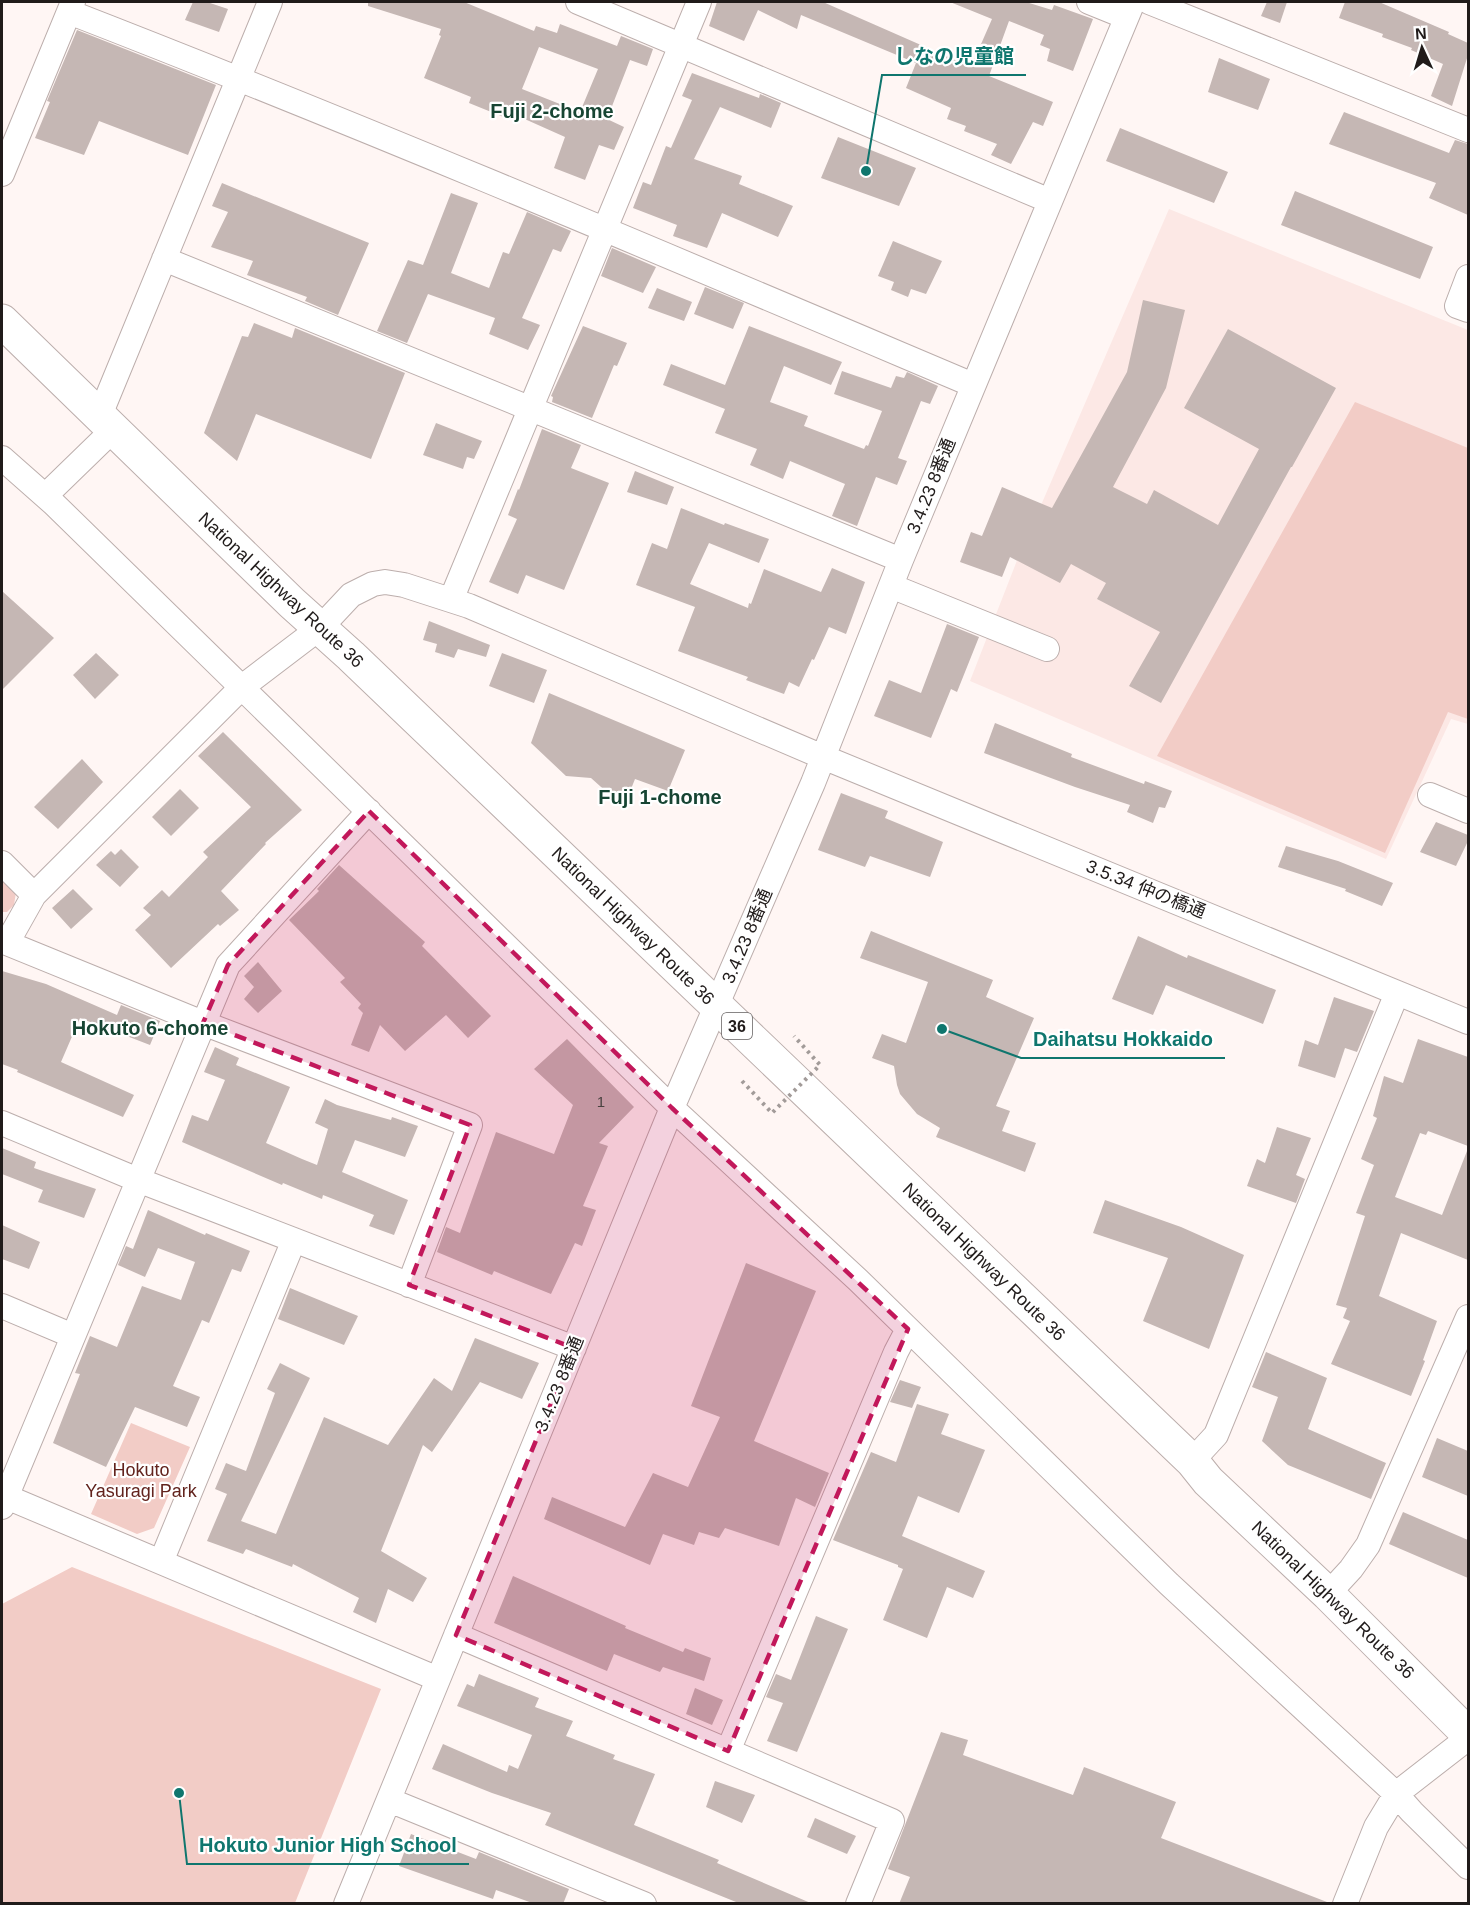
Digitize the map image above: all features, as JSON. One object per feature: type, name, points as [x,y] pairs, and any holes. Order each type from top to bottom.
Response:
[{"type":"highway","name":"National Highway Route 36","points":[[2,321],[292,603],[321,627],[1192,1461],[1208,1481],[1328,1594],[1468,1736]]},
{"type":"street","points":[[45,496],[107,422],[164,259],[270,2]]},
{"type":"street","points":[[578,2],[1050,201]]},
{"type":"street","points":[[451,600],[699,2]]},
{"type":"street","points":[[1089,2],[1130,9]]},
{"type":"street","points":[[1149,2],[1468,130]]},
{"type":"street","points":[[2,174],[71,7],[973,385]]},
{"type":"street","name":"3.4.23 8番通","points":[[346,1904],[672,1108],[823,757],[901,560],[1130,9]]},
{"type":"street","points":[[164,259],[901,560]]},
{"type":"street","points":[[1468,277],[1457,306],[1468,310]]},
{"type":"street","points":[[2,458],[45,496],[242,687],[672,1108],[858,1280],[1169,1584],[1396,1794],[1468,1867]]},
{"type":"street","name":"3.5.34 仲の橋通","points":[[4,942],[34,895],[242,687],[321,627],[351,595],[373,584],[385,582],[404,585],[469,606],[823,757],[1468,1022]]},
{"type":"street","points":[[891,586],[1047,649]]},
{"type":"street","points":[[1430,795],[1468,811]]},
{"type":"street","points":[[369,811],[228,965],[3,1500],[160,1562],[438,1679]]},
{"type":"street","points":[[2,863],[34,895]]},
{"type":"street","points":[[4,942],[203,1023],[470,1125],[409,1285]]},
{"type":"street","points":[[1192,1461],[1216,1435],[1397,993]]},
{"type":"street","points":[[2,1123],[138,1180],[574,1348]]},
{"type":"street","points":[[160,1562],[294,1240]]},
{"type":"street","points":[[2,1306],[73,1336]]},
{"type":"street","points":[[1328,1594],[1351,1569],[1368,1545],[1468,1317]]},
{"type":"street","points":[[728,1751],[908,1329]]},
{"type":"street","points":[[456,1635],[891,1821],[858,1904]]},
{"type":"street","points":[[1345,1904],[1376,1827],[1396,1794],[1468,1736]]},
{"type":"street","points":[[389,1800],[644,1904]]},
{"type":"path","points":[[742,1081],[772,1113],[820,1065],[794,1036]]},
{"type":"highlighted area","points":[[369,811],[672,1108],[908,1329],[728,1751],[456,1635],[574,1348],[409,1285],[470,1125],[203,1023],[228,965]]},
{"type":"shaded area","points":[[1169,209],[1468,330],[1468,724],[1451,719],[1386,859],[970,681],[1016,563]]},
{"type":"green space","points":[[1355,402],[1468,448],[1468,719],[1448,712],[1385,853],[1157,756]]},
{"type":"green space","points":[[2,878],[16,892],[14,905],[7,912],[2,912]]},
{"type":"green space","name":"Hokuto Yasuragi Park","points":[[131,1423],[190,1447],[154,1528],[137,1534],[91,1514]]},
{"type":"green space","points":[[72,1567],[381,1689],[295,1903],[2,1903],[2,1604]]},
{"type":"building","points":[[193,2],[207,2],[228,9],[219,32],[185,20]]},
{"type":"building","points":[[368,2],[464,2],[534,31],[536,26],[557,33],[560,24],[617,46],[621,36],[653,49],[647,66],[630,60],[607,119],[624,127],[614,150],[599,145],[585,180],[554,168],[565,137],[509,112],[506,118],[469,103],[471,97],[424,78],[441,36],[439,35],[441,29],[368,6]],"holes":[[[539,47],[598,69],[580,112],[522,89]]]},
{"type":"building","points":[[717,2],[823,2],[971,67],[992,19],[950,2],[1026,2],[1052,10],[1054,5],[1093,19],[1073,71],[1047,61],[1050,49],[1040,45],[1044,35],[1009,21],[989,76],[1053,102],[1043,126],[1033,122],[1011,164],[991,155],[997,144],[964,131],[966,126],[947,119],[951,108],[906,88],[916,63],[801,15],[797,29],[758,10],[744,41],[709,26]]},
{"type":"building","points":[[1267,2],[1287,2],[1280,23],[1261,16]]},
{"type":"building","points":[[1345,2],[1379,2],[1449,32],[1448,34],[1468,43],[1468,55],[1452,106],[1431,96],[1443,64],[1411,50],[1412,48],[1382,37],[1383,34],[1339,18]]},
{"type":"building","points":[[77,30],[216,85],[188,155],[99,121],[84,155],[35,138],[50,102],[47,101]]},
{"type":"building","points":[[1219,58],[1270,79],[1258,110],[1208,92]]},
{"type":"building","points":[[692,73],[759,98],[760,94],[781,103],[771,128],[720,107],[694,159],[742,176],[739,184],[793,206],[778,237],[722,213],[707,248],[673,236],[677,225],[633,208],[643,182],[651,185],[666,146],[671,148],[692,100],[682,96]]},
{"type":"building","points":[[1344,112],[1449,153],[1455,140],[1468,144],[1468,215],[1429,198],[1436,183],[1329,144]]},
{"type":"building","points":[[1120,128],[1228,172],[1214,203],[1106,161]]},
{"type":"building","points":[[838,137],[916,168],[899,206],[821,178]]},
{"type":"building","points":[[222,183],[369,243],[338,315],[305,301],[307,297],[247,275],[253,261],[211,247],[228,212],[212,206]]},
{"type":"building","points":[[1295,191],[1433,247],[1420,279],[1281,225]]},
{"type":"building","points":[[451,193],[478,203],[451,273],[489,288],[503,252],[509,254],[527,212],[571,231],[561,252],[553,249],[522,318],[540,325],[528,350],[489,334],[495,318],[428,294],[407,343],[377,331],[408,260],[423,265]]},
{"type":"building","points":[[893,241],[942,261],[926,294],[911,289],[908,297],[891,290],[894,282],[878,276]]},
{"type":"building","points":[[612,248],[656,267],[643,293],[601,276]]},
{"type":"building","points":[[705,287],[744,303],[733,329],[694,314]]},
{"type":"building","points":[[657,288],[692,302],[684,321],[648,308]]},
{"type":"building","points":[[1143,300],[1185,310],[1166,388],[1113,487],[1147,504],[1154,490],[1218,525],[1259,449],[1184,408],[1228,329],[1336,388],[1161,703],[1129,686],[1160,632],[1097,599],[1106,583],[1071,564],[1060,583],[1010,557],[1002,577],[960,562],[971,532],[982,536],[1002,487],[1052,508],[1127,372]]},
{"type":"building","points":[[254,323],[292,338],[295,328],[405,373],[371,459],[256,414],[237,461],[204,433],[242,336],[248,337]]},
{"type":"building","points":[[583,326],[627,343],[617,366],[614,365],[592,418],[552,402],[553,397],[551,396]]},
{"type":"building","points":[[749,326],[842,362],[831,385],[784,366],[770,402],[808,416],[804,426],[864,449],[866,445],[868,446],[882,411],[834,394],[842,371],[891,388],[896,376],[904,378],[907,372],[938,386],[930,404],[921,401],[898,458],[907,461],[897,485],[876,477],[857,526],[832,516],[845,484],[790,461],[783,479],[750,465],[757,449],[715,433],[725,409],[663,385],[671,364],[725,385]]},
{"type":"building","points":[[436,423],[482,441],[474,459],[467,457],[463,469],[423,455]]},
{"type":"building","points":[[542,429],[581,445],[571,468],[609,483],[564,590],[526,575],[518,594],[489,582],[517,519],[508,515]]},
{"type":"building","points":[[635,471],[674,487],[667,505],[627,492]]},
{"type":"building","points":[[681,508],[769,539],[759,563],[709,543],[690,584],[748,608],[764,569],[821,592],[832,568],[865,582],[846,634],[829,627],[799,687],[789,682],[784,694],[746,680],[748,677],[678,651],[695,607],[636,585],[652,543],[667,549]]},
{"type":"building","points":[[2,591],[54,638],[2,690]]},
{"type":"building","points":[[429,621],[490,645],[486,657],[458,649],[454,658],[435,652],[437,644],[423,640]]},
{"type":"building","points":[[947,624],[979,637],[957,692],[951,689],[931,738],[874,716],[889,680],[921,693]]},
{"type":"building","points":[[96,653],[119,675],[95,699],[73,675]]},
{"type":"building","points":[[502,653],[547,670],[534,703],[489,686]]},
{"type":"building","points":[[549,693],[685,750],[668,791],[635,779],[629,794],[623,797],[610,795],[591,778],[566,776],[531,743]]},
{"type":"building","points":[[995,723],[1072,754],[1071,757],[1144,784],[1145,781],[1172,791],[1165,808],[1159,807],[1153,823],[1127,812],[1130,805],[984,753]]},
{"type":"building","points":[[223,732],[302,810],[265,843],[221,891],[239,910],[220,926],[218,924],[171,968],[135,930],[151,915],[143,908],[162,890],[169,897],[208,857],[203,852],[251,807],[198,756]]},
{"type":"building","points":[[82,759],[103,782],[58,829],[34,807]]},
{"type":"building","points":[[180,789],[199,808],[171,836],[152,817]]},
{"type":"building","points":[[841,793],[888,811],[885,818],[943,842],[930,877],[870,856],[865,867],[818,850]]},
{"type":"building","points":[[1436,822],[1468,835],[1468,841],[1456,866],[1420,852]]},
{"type":"building","points":[[1286,846],[1338,861],[1393,883],[1382,906],[1345,891],[1346,889],[1278,867]]},
{"type":"building","points":[[121,849],[139,867],[120,887],[96,865],[111,851],[115,855]]},
{"type":"building","points":[[339,865],[425,942],[422,946],[491,1016],[468,1038],[446,1015],[405,1051],[380,1025],[369,1052],[351,1045],[363,1013],[358,1008],[361,1004],[340,982],[345,978],[289,920],[319,891],[317,889]]},
{"type":"building","points":[[73,889],[93,909],[71,929],[52,908]]},
{"type":"building","points":[[871,931],[993,980],[986,997],[1034,1018],[996,1106],[1010,1111],[1002,1131],[1036,1143],[1025,1172],[936,1137],[940,1128],[917,1114],[900,1094],[894,1066],[872,1058],[882,1034],[906,1043],[928,982],[860,958]]},
{"type":"building","points":[[1138,936],[1187,958],[1188,955],[1276,990],[1263,1024],[1166,985],[1153,1015],[1112,999]]},
{"type":"building","points":[[258,962],[282,991],[258,1013],[244,999],[254,987],[244,976]]},
{"type":"building","points":[[2,971],[46,984],[117,1015],[121,1005],[160,1021],[150,1045],[80,1018],[61,1062],[134,1095],[123,1117],[2,1064]]},
{"type":"building","points":[[1334,997],[1374,1011],[1357,1052],[1345,1048],[1335,1078],[1298,1066],[1305,1040],[1318,1045]]},
{"type":"building","points":[[567,1039],[634,1107],[599,1143],[608,1146],[583,1206],[596,1210],[582,1246],[575,1243],[551,1294],[494,1271],[492,1275],[437,1252],[446,1227],[460,1233],[496,1132],[554,1154],[573,1105],[534,1069]]},
{"type":"building","points":[[1418,1039],[1468,1057],[1468,1146],[1428,1131],[1426,1135],[1420,1133],[1395,1197],[1442,1215],[1468,1151],[1468,1260],[1401,1233],[1379,1296],[1437,1321],[1411,1396],[1331,1364],[1350,1321],[1343,1318],[1347,1308],[1336,1305],[1365,1216],[1356,1213],[1374,1165],[1361,1159],[1377,1118],[1373,1116],[1384,1076],[1403,1083]]},
{"type":"building","points":[[215,1047],[239,1058],[236,1065],[290,1087],[266,1143],[317,1165],[328,1129],[315,1123],[325,1099],[337,1105],[391,1120],[392,1117],[418,1126],[405,1157],[355,1140],[342,1172],[408,1200],[394,1235],[369,1226],[374,1215],[323,1195],[322,1199],[283,1183],[282,1185],[182,1142],[192,1115],[208,1121],[225,1080],[204,1072]]},
{"type":"building","points":[[1277,1127],[1311,1138],[1296,1175],[1305,1179],[1296,1203],[1247,1186],[1257,1159],[1265,1163]]},
{"type":"building","points":[[2,1148],[36,1162],[34,1168],[96,1189],[84,1218],[38,1202],[43,1190],[2,1174]]},
{"type":"building","points":[[1105,1200],[1181,1227],[1244,1255],[1209,1349],[1143,1321],[1168,1258],[1093,1233]]},
{"type":"building","points":[[148,1210],[205,1235],[206,1233],[250,1251],[241,1272],[232,1269],[209,1323],[202,1320],[173,1386],[200,1397],[187,1427],[135,1407],[106,1467],[53,1443],[80,1374],[75,1373],[90,1336],[117,1347],[142,1286],[181,1300],[195,1262],[158,1248],[145,1277],[118,1265],[126,1246],[133,1249]]},
{"type":"building","points":[[2,1225],[40,1242],[29,1269],[2,1259]]},
{"type":"building","points":[[746,1263],[816,1291],[754,1441],[829,1473],[815,1507],[796,1498],[779,1546],[725,1528],[719,1538],[699,1532],[694,1545],[663,1534],[650,1565],[544,1519],[552,1497],[625,1527],[653,1473],[688,1487],[720,1417],[691,1406]]},
{"type":"building","points":[[290,1288],[358,1316],[344,1345],[278,1319]]},
{"type":"building","points":[[475,1338],[539,1363],[522,1399],[480,1382],[432,1452],[423,1445],[381,1551],[427,1578],[413,1602],[388,1589],[376,1623],[353,1612],[359,1598],[293,1564],[292,1567],[246,1549],[243,1554],[207,1541],[227,1494],[215,1489],[226,1463],[246,1471],[275,1393],[267,1389],[280,1363],[310,1378],[241,1521],[276,1534],[324,1417],[388,1445],[434,1378],[452,1391]]},
{"type":"building","points":[[1266,1352],[1327,1378],[1308,1429],[1386,1463],[1371,1499],[1288,1465],[1262,1441],[1278,1397],[1252,1387]]},
{"type":"building","points":[[900,1380],[921,1387],[912,1408],[890,1402]]},
{"type":"building","points":[[917,1404],[949,1414],[941,1434],[985,1450],[959,1513],[918,1496],[902,1536],[985,1571],[973,1598],[947,1587],[927,1638],[883,1620],[903,1569],[833,1540],[871,1452],[896,1462]]},
{"type":"building","points":[[1437,1438],[1468,1451],[1468,1496],[1422,1477]]},
{"type":"building","points":[[1403,1512],[1468,1540],[1468,1578],[1389,1544]]},
{"type":"building","points":[[513,1576],[626,1626],[625,1628],[683,1652],[685,1648],[711,1658],[704,1681],[663,1667],[660,1672],[614,1654],[607,1671],[494,1623]]},
{"type":"building","points":[[816,1616],[848,1629],[797,1752],[767,1741],[783,1703],[766,1697],[776,1674],[791,1680]]},
{"type":"building","points":[[479,1674],[539,1698],[535,1707],[573,1721],[566,1736],[615,1755],[613,1759],[655,1774],[634,1825],[719,1860],[717,1863],[813,1904],[741,1904],[545,1825],[551,1813],[432,1769],[443,1744],[507,1772],[509,1765],[518,1769],[532,1735],[457,1706],[467,1684],[474,1687]]},
{"type":"building","points":[[695,1688],[723,1700],[712,1725],[686,1714]]},
{"type":"building","points":[[941,1732],[968,1740],[963,1755],[1073,1795],[1084,1767],[1176,1802],[1161,1838],[1327,1902],[1326,1904],[899,1904],[910,1877],[888,1869]]},
{"type":"building","points":[[715,1781],[755,1795],[742,1823],[706,1807]]},
{"type":"building","points":[[815,1818],[856,1836],[847,1854],[807,1837]]},
{"type":"building","points":[[411,1834],[476,1859],[479,1852],[569,1889],[563,1904],[535,1904],[496,1890],[493,1899],[399,1866]]},
{"type":"place","name":"しなの児童館","points":[[866,171]]},
{"type":"place","name":"Daihatsu Hokkaido","points":[[942,1029]]},
{"type":"place","name":"Hokuto Junior High School","points":[[179,1793]]},
{"type":"district","name":"Fuji 2-chome","points":[[552,111]]},
{"type":"district","name":"Fuji 1-chome","points":[[660,797]]},
{"type":"district","name":"Hokuto 6-chome","points":[[150,1028]]}]
